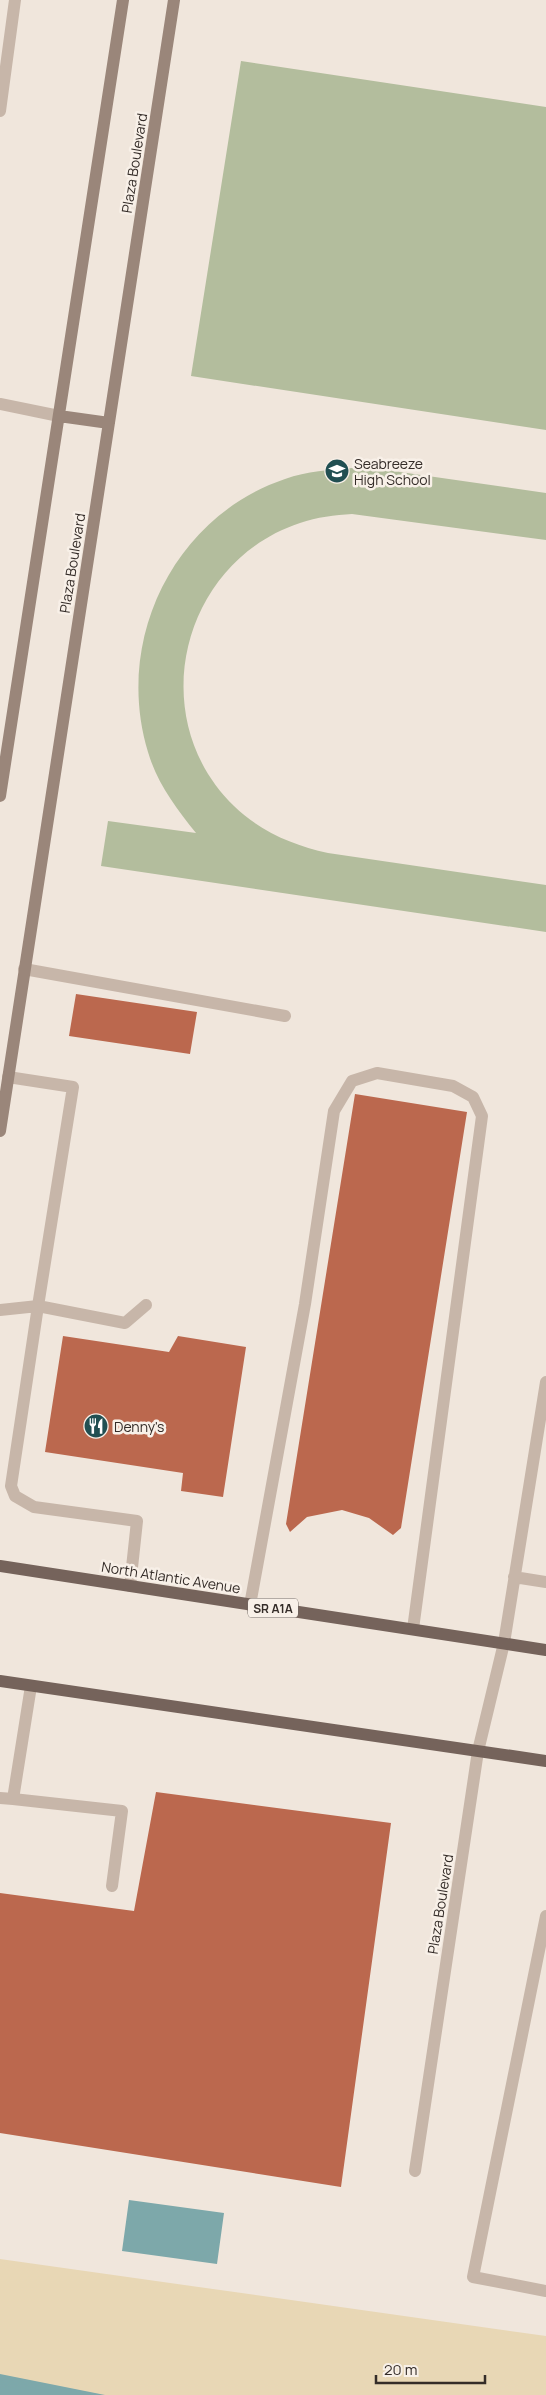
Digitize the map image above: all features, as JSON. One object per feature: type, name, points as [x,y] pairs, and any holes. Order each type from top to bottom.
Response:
[{"type":"main road","name":"North Atlantic Avenue","points":[[0,1566],[546,1650]]},
{"type":"main road","points":[[0,1681],[546,1761]]},
{"type":"street","points":[[0,111],[15,0]]},
{"type":"street","points":[[0,796],[123,0]]},
{"type":"street","name":"Plaza Boulevard","points":[[0,1131],[4,1077],[24,969],[174,0]]},
{"type":"street","points":[[0,404],[59,416],[109,423]]},
{"type":"street","points":[[24,969],[285,1016]]},
{"type":"street","points":[[250,1605],[305,1304],[334,1111],[352,1081],[377,1073],[453,1086],[473,1096],[482,1116],[413,1629]]},
{"type":"street","points":[[4,1077],[73,1087],[11,1486],[15,1496],[34,1507],[138,1521],[130,1586]]},
{"type":"street","points":[[0,1310],[38,1306],[125,1323],[146,1305]]},
{"type":"street","name":"Plaza Boulevard","points":[[415,2172],[478,1751],[504,1643],[546,1382]]},
{"type":"street","points":[[514,1577],[546,1582]]},
{"type":"street","points":[[31,1686],[6,1799],[122,1811],[112,1886]]},
{"type":"street","points":[[546,1916],[473,2277],[546,2291]]},
{"type":"green space","points":[[241,61],[546,107],[546,430],[191,376]]},
{"type":"green space","points":[[352,468],[386,470],[546,493],[546,540],[352,514],[306,521],[259,543],[227,571],[203,606],[188,646],[184,688],[189,730],[206,770],[234,806],[266,830],[302,846],[328,853],[546,885],[546,932],[101,866],[108,821],[196,833],[174,805],[156,774],[148,752],[140,710],[139,668],[147,627],[162,588],[183,553],[212,522],[246,497],[293,476],[318,471]]},
{"type":"sand","points":[[0,2259],[546,2336],[546,2395],[0,2395]]},
{"type":"water","points":[[129,2200],[224,2213],[217,2264],[122,2251]]},
{"type":"water","points":[[0,2374],[105,2395],[0,2395]]},
{"type":"building","points":[[76,994],[197,1012],[190,1054],[69,1036]]},
{"type":"building","points":[[355,1094],[467,1112],[401,1528],[393,1535],[369,1518],[342,1510],[307,1517],[290,1532],[286,1524]]},
{"type":"building","points":[[63,1336],[169,1352],[178,1336],[246,1347],[223,1497],[181,1491],[183,1473],[45,1452]]},
{"type":"building","points":[[156,1792],[391,1823],[341,2187],[0,2133],[0,1893],[134,1911]]},
{"type":"place","name":"Seabreeze High School","points":[[337,471]]},
{"type":"place","name":"Denny's","points":[[96,1426]]}]
